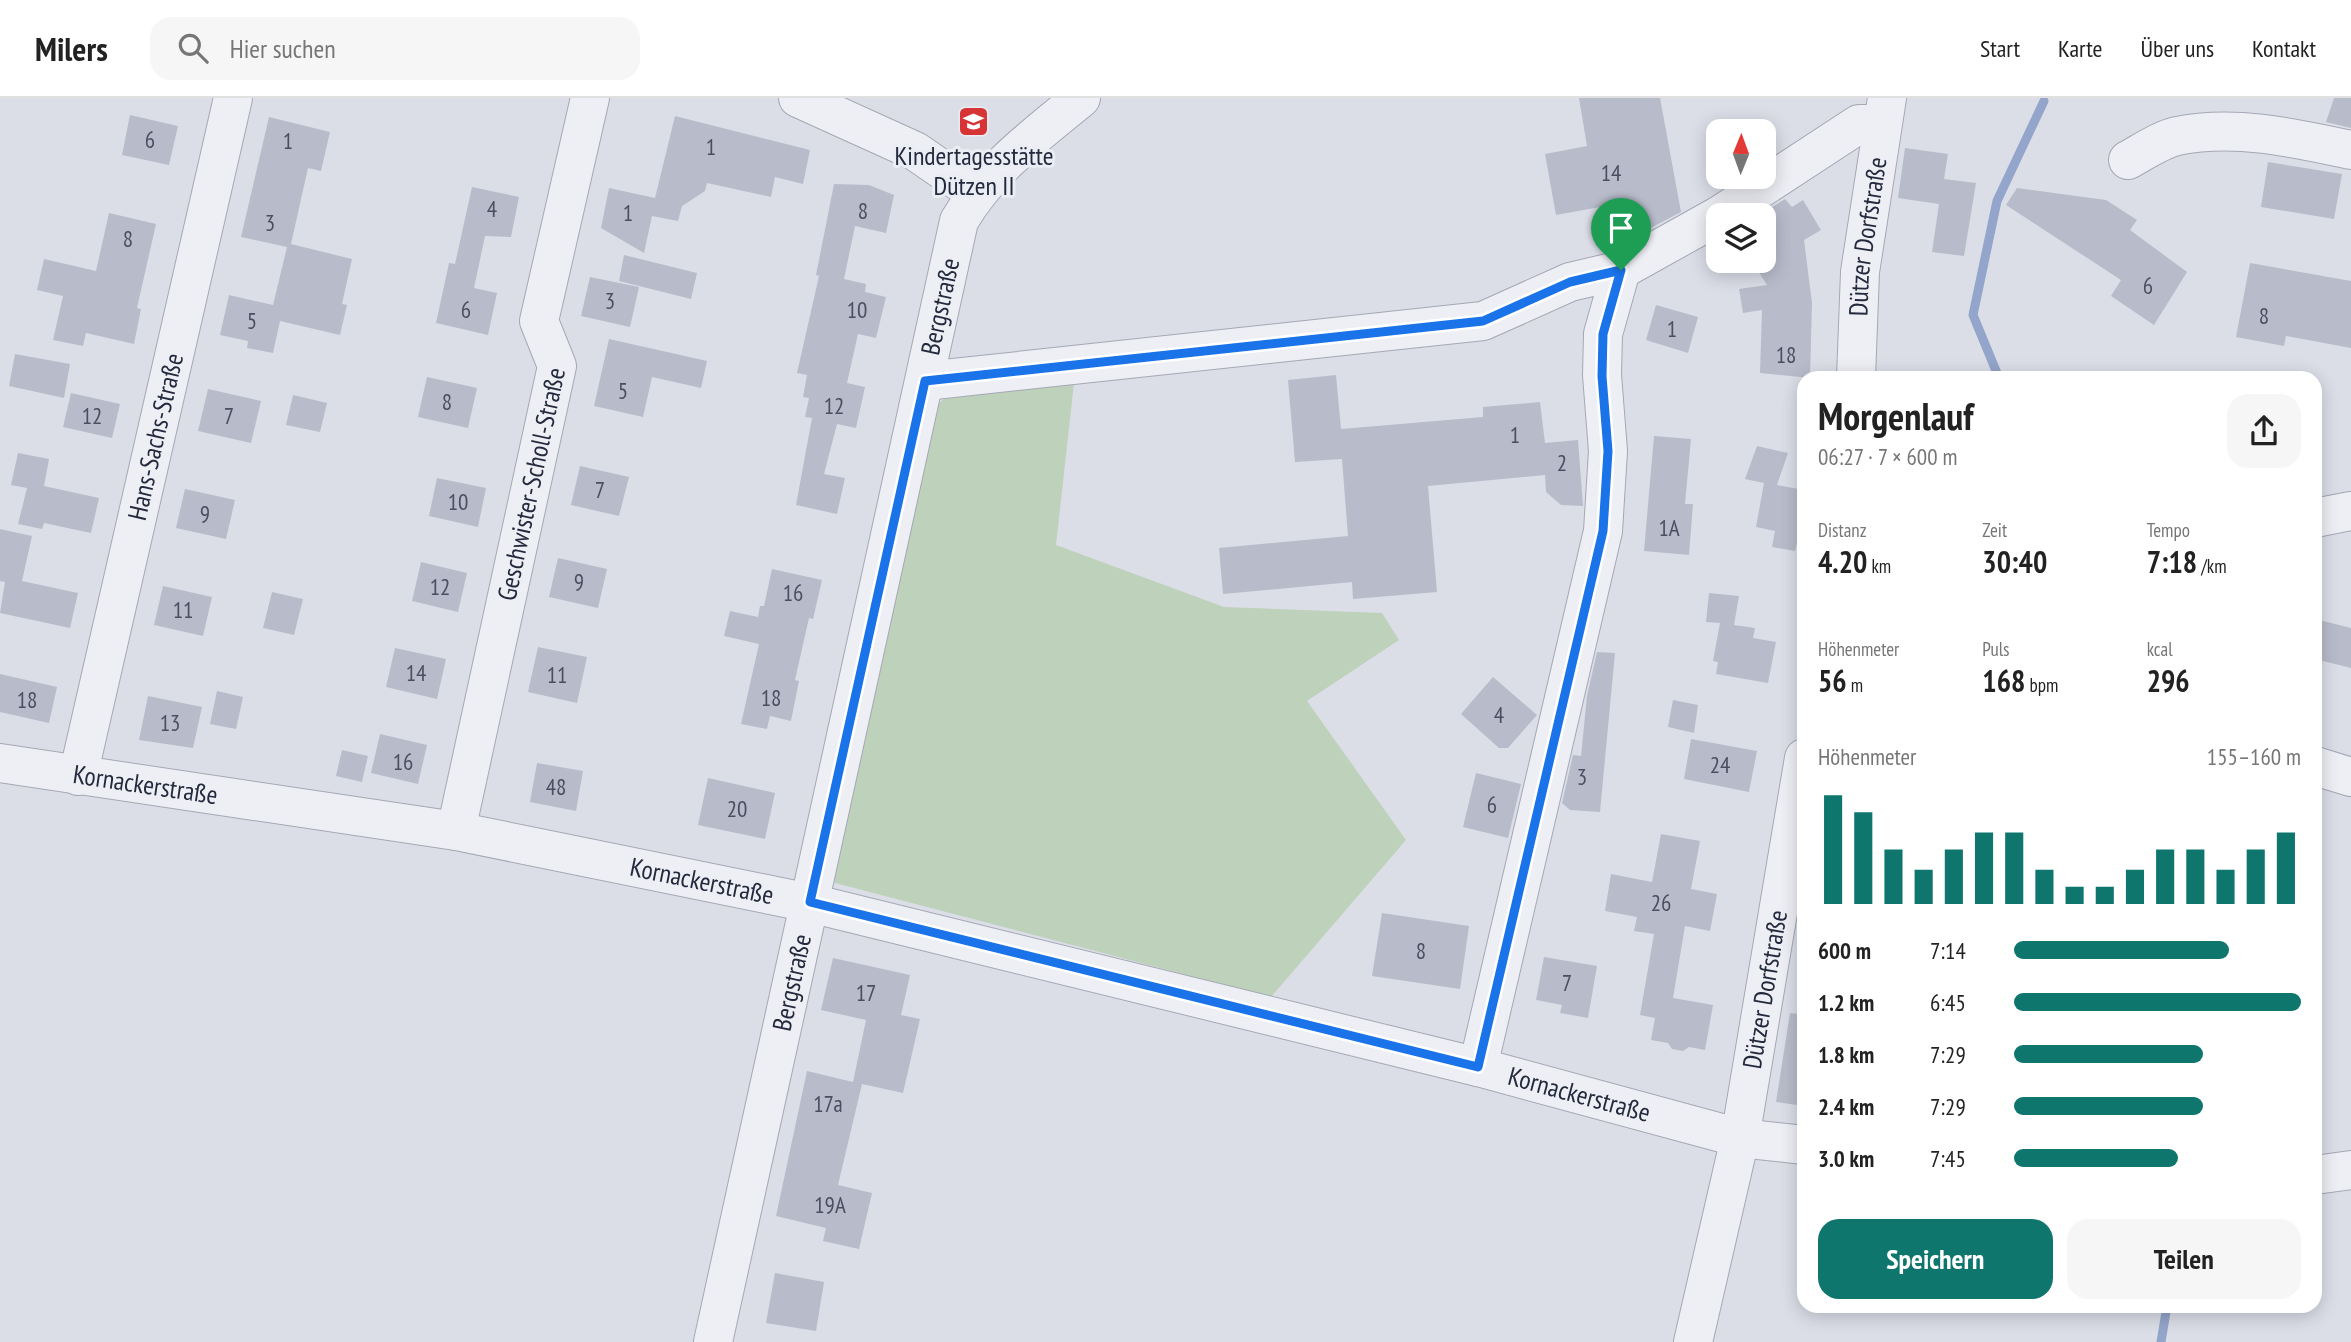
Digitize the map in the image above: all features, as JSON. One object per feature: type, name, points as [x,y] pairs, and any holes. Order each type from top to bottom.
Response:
[{"type":"street","name":"Hans-Sachs-Straße","points":[[78,776],[233,98]]},
{"type":"street","name":"Geschwister-Scholl-Straße","points":[[456,831],[557,366],[539,321],[590,98]]},
{"type":"street","points":[[798,98],[915,151],[976,192]]},
{"type":"street","name":"Bergstraße","points":[[713,1342],[959,221],[976,192],[1002,164],[1081,98]]},
{"type":"street","points":[[1739,203],[1859,124],[1885,111]]},
{"type":"street","name":"Dützer Dorfstraße","points":[[1856,371],[1860,272],[1885,111]]},
{"type":"street","points":[[2128,160],[2176,136],[2211,134],[2265,132],[2351,150]]},
{"type":"street","points":[[925,381],[1483,321],[1570,282],[1621,270],[1706,223]]},
{"type":"street","points":[[1478,1067],[1603,531],[1608,451],[1602,376],[1603,334],[1621,270]]},
{"type":"street","points":[[2322,517],[2351,511]]},
{"type":"street","name":"Kornackerstraße","points":[[0,763],[456,831],[810,902],[1478,1067],[1740,1138],[1797,1144]]},
{"type":"street","points":[[2322,768],[2351,777]]},
{"type":"street","name":"Dützer Dorfstraße","points":[[1693,1342],[1740,1138],[1797,800]]},
{"type":"street","points":[[2322,1174],[2351,1170]]},
{"type":"green space","points":[[1074,383],[1056,545],[1224,607],[1382,613],[1399,640],[1307,701],[1406,840],[1271,997],[835,883],[828,872],[930,411],[944,399]]},
{"type":"building","points":[[1579,98],[1660,98],[1681,212],[1647,230],[1623,235],[1617,204],[1556,215],[1545,154],[1587,146]]},
{"type":"building","points":[[2334,98],[2351,98],[2351,128],[2326,122]]},
{"type":"building","points":[[130,115],[178,126],[169,165],[122,155]]},
{"type":"building","points":[[675,116],[810,150],[803,184],[775,177],[771,197],[707,183],[705,191],[682,206],[678,221],[652,216],[644,253],[601,228],[609,188],[655,198]]},
{"type":"building","points":[[269,117],[330,132],[321,171],[308,168],[291,244],[352,259],[342,304],[347,305],[340,335],[280,321],[273,353],[247,348],[248,341],[220,335],[229,295],[273,305],[287,247],[241,237]]},
{"type":"building","points":[[1905,148],[1948,154],[1944,179],[1976,183],[1964,256],[1932,252],[1939,204],[1898,198]]},
{"type":"building","points":[[2268,162],[2342,174],[2334,219],[2261,207]]},
{"type":"building","points":[[834,184],[869,185],[894,195],[886,233],[855,226],[844,279],[866,284],[865,292],[886,297],[876,338],[858,334],[847,383],[865,387],[856,428],[837,424],[824,474],[845,478],[837,514],[796,505],[812,418],[805,417],[809,398],[803,397],[807,375],[797,373],[819,276],[816,275]]},
{"type":"building","points":[[472,187],[519,197],[511,237],[485,236],[474,288],[497,293],[488,335],[436,323],[449,263],[455,264]]},
{"type":"building","points":[[2017,188],[2106,200],[2137,220],[2130,230],[2187,272],[2154,325],[2111,296],[2121,280],[2006,205]]},
{"type":"building","points":[[1785,199],[1792,207],[1803,200],[1821,230],[1804,240],[1812,303],[1810,371],[1797,371],[1797,377],[1760,373],[1762,310],[1743,313],[1739,289],[1767,285],[1760,273],[1776,273],[1776,205]]},
{"type":"building","points":[[109,213],[156,224],[137,308],[141,309],[134,344],[86,333],[83,346],[53,340],[63,296],[37,290],[44,259],[96,271]]},
{"type":"building","points":[[624,255],[697,273],[691,299],[619,281]]},
{"type":"building","points":[[2250,263],[2351,281],[2351,348],[2286,336],[2284,346],[2236,337]]},
{"type":"building","points":[[590,277],[639,287],[630,327],[581,316]]},
{"type":"building","points":[[1656,305],[1698,317],[1688,353],[1646,340]]},
{"type":"building","points":[[609,339],[707,361],[701,388],[652,377],[643,417],[594,406]]},
{"type":"building","points":[[15,354],[70,364],[64,398],[9,386]]},
{"type":"building","points":[[1336,375],[1341,429],[1483,417],[1483,407],[1540,402],[1545,443],[1578,440],[1583,506],[1561,505],[1546,492],[1545,475],[1428,486],[1437,592],[1353,599],[1352,582],[1223,594],[1219,548],[1348,536],[1342,459],[1295,462],[1288,380]]},
{"type":"building","points":[[427,377],[477,388],[468,428],[418,417]]},
{"type":"building","points":[[208,389],[261,401],[251,443],[198,431]]},
{"type":"building","points":[[71,393],[120,404],[112,438],[63,427]]},
{"type":"building","points":[[293,395],[327,403],[320,432],[286,425]]},
{"type":"building","points":[[1654,436],[1691,439],[1685,504],[1693,504],[1689,555],[1644,551]]},
{"type":"building","points":[[1757,446],[1788,453],[1777,485],[1797,489],[1795,551],[1772,547],[1775,531],[1756,527],[1764,483],[1745,479]]},
{"type":"building","points":[[18,453],[49,459],[44,486],[99,498],[91,533],[44,523],[42,529],[18,524],[27,488],[11,485]]},
{"type":"building","points":[[580,466],[629,477],[619,516],[571,505]]},
{"type":"building","points":[[437,478],[486,488],[478,527],[429,516]]},
{"type":"building","points":[[185,489],[235,500],[226,539],[176,528]]},
{"type":"building","points":[[0,529],[32,536],[22,581],[78,593],[70,628],[0,613],[5,582],[0,581]]},
{"type":"building","points":[[558,558],[607,569],[598,608],[549,597]]},
{"type":"building","points":[[421,562],[467,573],[458,612],[412,601]]},
{"type":"building","points":[[772,569],[822,580],[813,619],[809,618],[795,680],[799,681],[791,721],[770,716],[767,729],[741,724],[759,644],[724,636],[730,611],[758,617],[760,606],[764,606]]},
{"type":"building","points":[[163,586],[212,597],[203,636],[154,625]]},
{"type":"building","points":[[272,592],[303,599],[294,635],[263,628]]},
{"type":"building","points":[[1709,593],[1739,596],[1734,625],[1755,628],[1753,638],[1776,642],[1768,683],[1716,674],[1718,662],[1713,661],[1720,623],[1706,622]]},
{"type":"building","points":[[2322,621],[2351,628],[2351,668],[2322,661]]},
{"type":"building","points":[[538,647],[587,657],[577,703],[528,692]]},
{"type":"building","points":[[395,648],[446,659],[437,699],[386,687]]},
{"type":"building","points":[[1597,652],[1615,653],[1600,812],[1570,810],[1562,803],[1573,755],[1581,756],[1587,696]]},
{"type":"building","points":[[0,674],[57,687],[49,723],[0,712]]},
{"type":"building","points":[[1493,677],[1537,715],[1508,748],[1499,748],[1461,714]]},
{"type":"building","points":[[217,691],[243,697],[236,729],[210,724]]},
{"type":"building","points":[[148,696],[202,707],[193,748],[139,740]]},
{"type":"building","points":[[1673,700],[1698,705],[1694,733],[1668,727]]},
{"type":"building","points":[[380,734],[427,745],[418,784],[371,773]]},
{"type":"building","points":[[1691,739],[1757,751],[1749,792],[1684,779]]},
{"type":"building","points":[[342,750],[368,756],[362,782],[336,776]]},
{"type":"building","points":[[537,763],[583,771],[576,811],[530,802]]},
{"type":"building","points":[[1476,773],[1521,784],[1508,838],[1463,827]]},
{"type":"building","points":[[708,778],[775,793],[765,839],[698,825]]},
{"type":"building","points":[[1661,834],[1700,841],[1691,889],[1717,894],[1710,931],[1685,926],[1673,998],[1713,1005],[1705,1050],[1689,1047],[1683,1051],[1672,1049],[1668,1043],[1651,1040],[1655,1018],[1640,1015],[1654,934],[1634,931],[1637,917],[1605,911],[1611,874],[1652,882]]},
{"type":"building","points":[[1382,913],[1469,926],[1460,989],[1372,976]]},
{"type":"building","points":[[1544,957],[1597,966],[1588,1018],[1560,1013],[1562,1005],[1536,1000]]},
{"type":"building","points":[[833,958],[910,975],[901,1015],[920,1019],[903,1093],[862,1084],[838,1185],[872,1193],[859,1249],[823,1241],[826,1228],[776,1216],[807,1071],[853,1082],[866,1020],[821,1010]]},
{"type":"building","points":[[1790,1013],[1797,1014],[1797,1105],[1776,1102]]},
{"type":"building","points":[[775,1273],[824,1282],[816,1331],[766,1323]]},
{"type":"waterway","points":[[1996,371],[1973,315],[1997,201],[2044,101]]},
{"type":"waterway","points":[[2161,1342],[2166,1313]]},
{"type":"place","name":"Kindertagesstätte Dützen II","points":[[974,121]]},
{"type":"route","points":[[1621,270],[1608,307],[1603,334],[1602,376],[1608,451],[1603,531],[1478,1067],[810,902],[925,381],[1483,321],[1570,282],[1621,270]]}]
